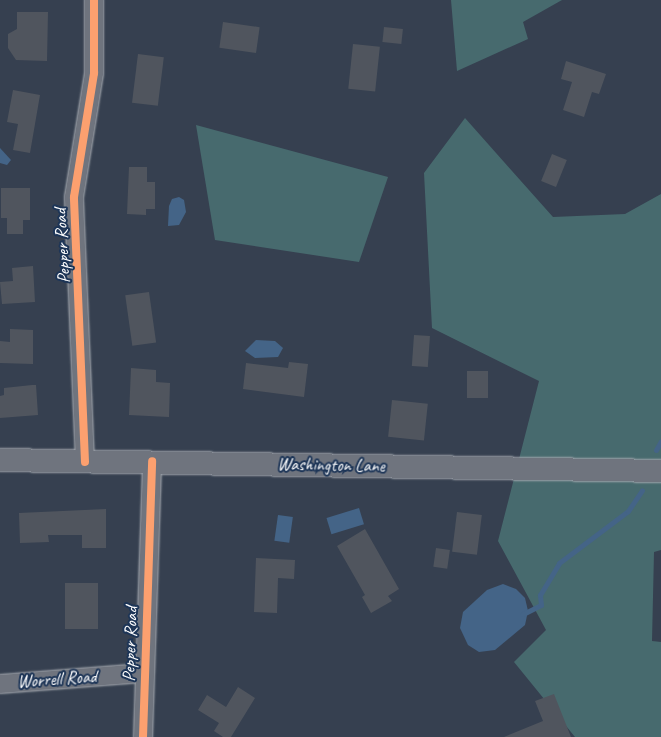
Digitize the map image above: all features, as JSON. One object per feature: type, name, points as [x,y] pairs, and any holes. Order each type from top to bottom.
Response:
[{"type":"main road","name":"Washington Lane","points":[[0,460],[661,471]]},
{"type":"street","name":"Pepper Road","points":[[85,462],[74,197],[94,73],[94,0]]},
{"type":"street","name":"Pepper Road","points":[[143,737],[152,462]]},
{"type":"street","name":"Worrell Road","points":[[0,684],[144,673]]},
{"type":"green space","points":[[451,0],[562,0],[523,22],[528,39],[457,71]]},
{"type":"green space","points":[[465,118],[553,217],[625,214],[661,194],[661,550],[654,552],[652,641],[661,642],[661,737],[575,737],[514,662],[546,630],[498,541],[539,381],[432,328],[424,173]]},
{"type":"green space","points":[[196,125],[388,177],[359,262],[215,240]]},
{"type":"water","points":[[0,148],[11,160],[7,165],[0,163]]},
{"type":"water","points":[[179,197],[184,200],[186,212],[179,225],[168,226],[169,206],[172,199]]},
{"type":"water","points":[[256,340],[275,341],[283,348],[278,357],[255,358],[245,351]]},
{"type":"water","points":[[359,508],[364,524],[331,534],[326,518]]},
{"type":"water","points":[[278,515],[293,517],[289,543],[274,541]]},
{"type":"water","points":[[503,584],[516,589],[525,598],[528,611],[525,625],[495,650],[479,652],[468,645],[460,628],[463,612],[487,590]]},
{"type":"building","points":[[17,12],[48,12],[47,61],[16,60],[8,48],[8,34],[17,29]]},
{"type":"building","points":[[223,22],[260,27],[256,53],[219,48]]},
{"type":"building","points":[[384,27],[403,29],[401,44],[382,42]]},
{"type":"building","points":[[353,44],[380,47],[375,92],[348,89]]},
{"type":"building","points":[[138,54],[164,57],[158,106],[132,103]]},
{"type":"building","points":[[566,61],[606,74],[599,94],[592,92],[584,117],[563,110],[572,82],[561,79]]},
{"type":"building","points":[[13,90],[40,95],[30,153],[13,150],[18,124],[7,122]]},
{"type":"building","points":[[552,154],[567,160],[556,187],[541,181]]},
{"type":"building","points":[[129,167],[147,167],[147,182],[155,182],[155,209],[146,209],[146,215],[127,214]]},
{"type":"building","points":[[1,188],[30,188],[30,220],[23,220],[23,234],[7,234],[7,218],[1,218]]},
{"type":"building","points":[[33,266],[35,302],[2,304],[0,282],[13,281],[12,268]]},
{"type":"building","points":[[149,292],[156,343],[132,346],[125,295]]},
{"type":"building","points":[[10,329],[33,330],[33,364],[0,363],[0,341],[10,342]]},
{"type":"building","points":[[414,335],[430,336],[428,367],[412,366]]},
{"type":"building","points":[[289,362],[308,364],[304,397],[243,389],[246,363],[288,368]]},
{"type":"building","points":[[131,368],[156,370],[156,382],[170,383],[169,417],[129,415]]},
{"type":"building","points":[[467,371],[488,371],[488,398],[467,398]]},
{"type":"building","points":[[36,385],[38,415],[0,418],[0,396],[4,395],[4,388]]},
{"type":"building","points":[[392,400],[428,404],[424,441],[388,437]]},
{"type":"building","points":[[106,509],[106,548],[82,548],[82,535],[48,535],[49,542],[20,543],[19,513]]},
{"type":"building","points":[[457,512],[482,515],[477,555],[452,552]]},
{"type":"building","points":[[365,529],[399,589],[388,596],[392,601],[371,613],[362,597],[365,595],[337,546]]},
{"type":"building","points":[[436,548],[450,550],[447,569],[433,567]]},
{"type":"building","points":[[256,558],[295,560],[294,579],[278,578],[277,613],[254,612]]},
{"type":"building","points":[[65,583],[98,583],[98,629],[65,629]]},
{"type":"building","points":[[238,687],[255,698],[231,737],[223,737],[214,731],[219,723],[198,710],[207,695],[226,707]]},
{"type":"building","points":[[554,694],[571,737],[504,737],[543,721],[535,701]]},
{"type":"waterway","points":[[656,450],[661,441]]},
{"type":"waterway","points":[[523,614],[541,605],[540,595],[559,563],[628,511],[642,490]]},
{"type":"cycle path","points":[[85,462],[74,197],[94,73],[94,0]]},
{"type":"cycle path","points":[[143,737],[152,461]]}]
